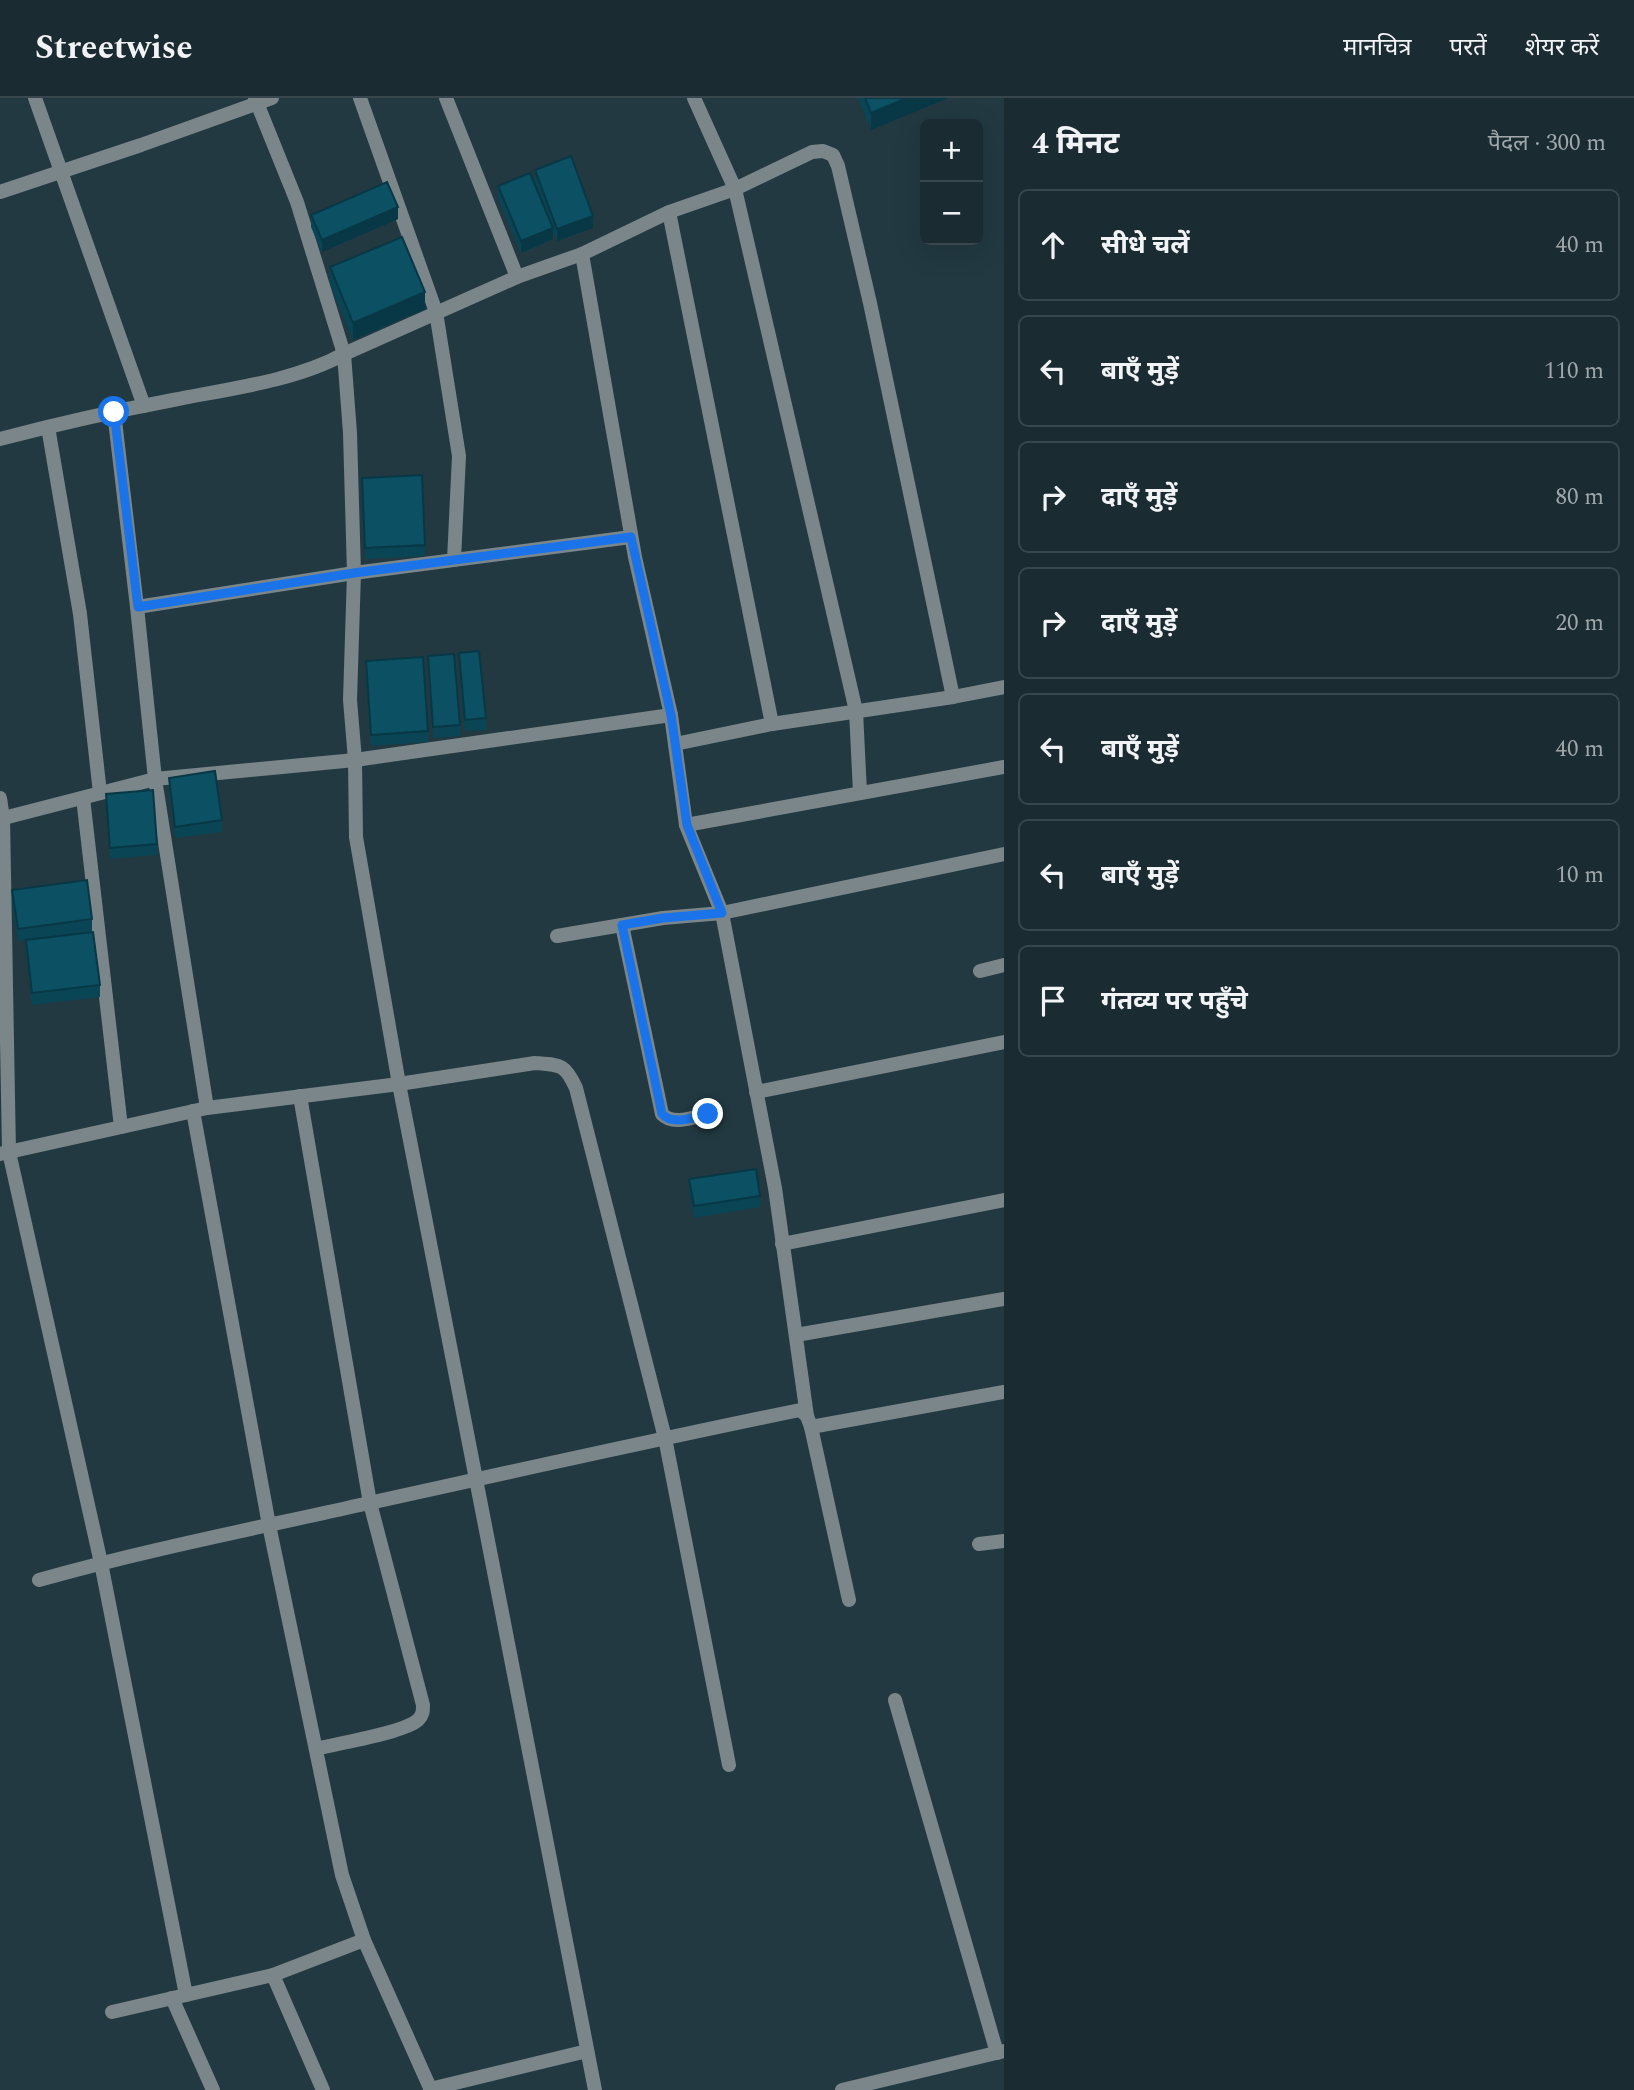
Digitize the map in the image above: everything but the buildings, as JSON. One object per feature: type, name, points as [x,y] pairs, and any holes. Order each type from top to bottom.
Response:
[{"type":"street","points":[[35,98],[144,406]]},
{"type":"street","points":[[0,192],[256,101],[272,98]]},
{"type":"street","points":[[360,98],[436,312],[460,456],[454,560]]},
{"type":"street","points":[[446,98],[517,277]]},
{"type":"street","points":[[696,99],[735,189],[856,711],[860,793]]},
{"type":"street","points":[[256,101],[297,202],[344,354],[350,433],[354,573],[350,700],[355,760],[356,837],[400,1084],[595,2090]]},
{"type":"street","points":[[0,439],[238,387],[323,365],[517,277],[582,254],[669,212],[735,189],[812,152],[823,151],[833,155],[838,166],[873,317],[953,697]]},
{"type":"street","points":[[669,212],[772,724]]},
{"type":"street","points":[[582,254],[631,537],[671,715],[687,825],[722,913],[775,1188],[809,1422],[849,1600]]},
{"type":"street","points":[[114,412],[138,607],[155,779],[200,1110],[269,1525],[342,1875],[364,1940],[430,2090],[587,2051]]},
{"type":"street","points":[[48,427],[80,614],[100,793]]},
{"type":"street","points":[[138,607],[354,573],[631,537]]},
{"type":"street","points":[[675,744],[772,724],[1004,687]]},
{"type":"street","points":[[2,818],[155,779],[355,760],[671,715]]},
{"type":"street","points":[[687,825],[1004,767]]},
{"type":"street","points":[[0,798],[4,1153],[101,1563],[179,1996],[213,2090]]},
{"type":"street","points":[[83,798],[121,1127]]},
{"type":"street","points":[[557,936],[663,918],[722,913],[1004,854]]},
{"type":"street","points":[[622,925],[662,1114],[673,1121],[708,1114]]},
{"type":"street","points":[[980,971],[1004,965]]},
{"type":"street","points":[[756,1092],[1004,1042]]},
{"type":"street","points":[[4,1153],[200,1110],[536,1063],[556,1064],[569,1071],[576,1088],[664,1438],[729,1765]]},
{"type":"street","points":[[300,1096],[370,1503],[423,1704],[423,1714],[417,1721],[398,1729],[316,1749]]},
{"type":"street","points":[[782,1244],[1004,1200]]},
{"type":"street","points":[[796,1335],[1004,1299]]},
{"type":"street","points":[[809,1422],[1004,1392]]},
{"type":"street","points":[[39,1580],[101,1563],[269,1525],[800,1410],[809,1422]]},
{"type":"street","points":[[979,1544],[1004,1541]]},
{"type":"street","points":[[842,2090],[1001,2052],[895,1700]]},
{"type":"street","points":[[112,2012],[273,1975],[364,1940]]},
{"type":"street","points":[[273,1975],[323,2090]]},
{"type":"route","points":[[114,412],[138,607],[354,573],[631,537],[671,715],[687,825],[722,913],[622,925],[662,1114],[673,1121],[708,1114]]}]
